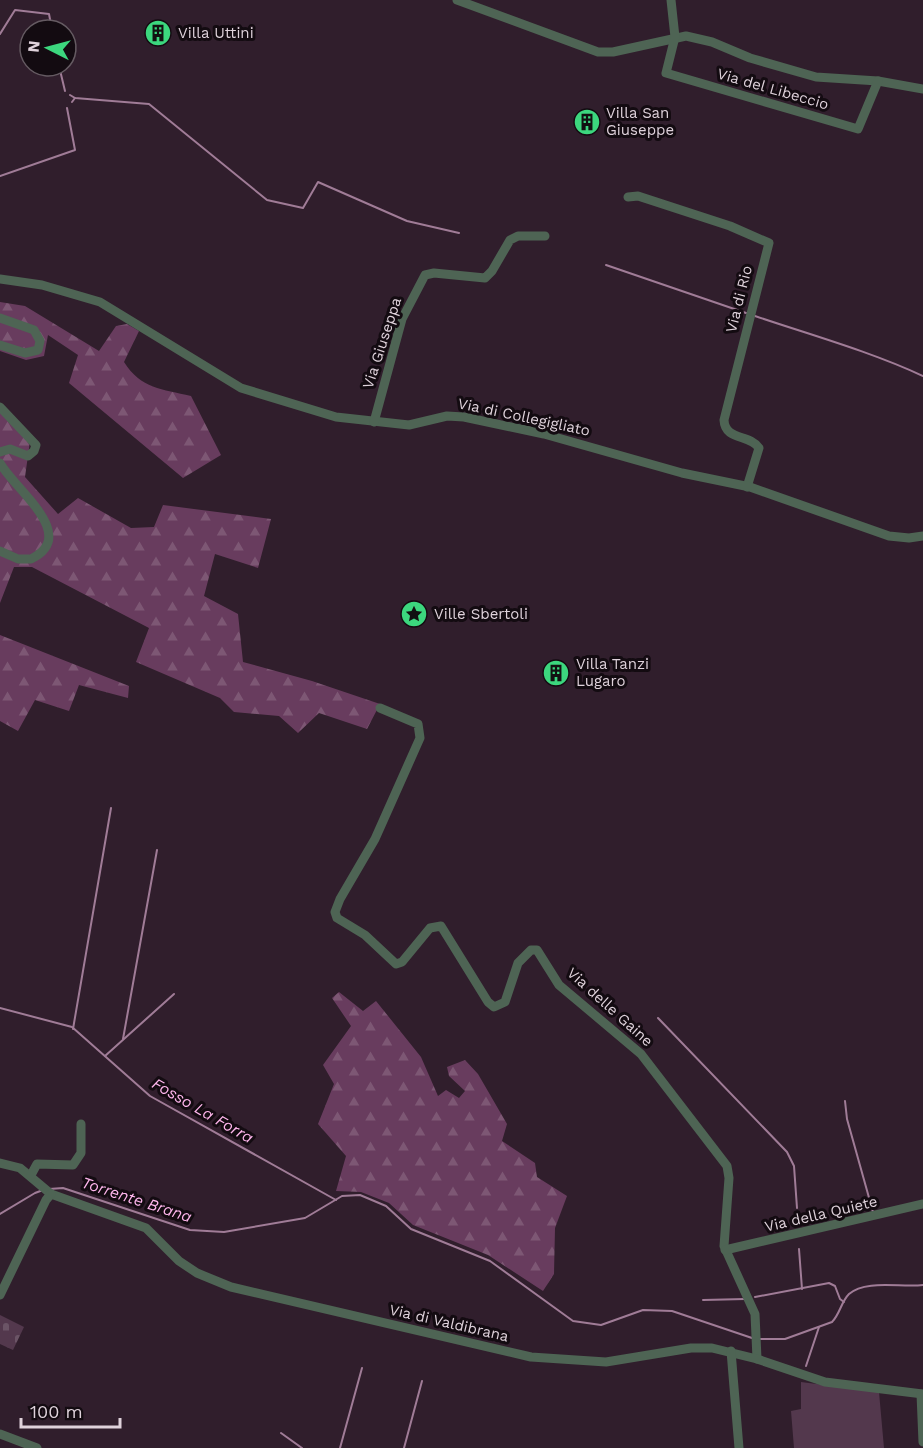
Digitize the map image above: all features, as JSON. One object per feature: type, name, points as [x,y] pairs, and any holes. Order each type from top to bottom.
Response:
[{"type":"street","points":[[458,0],[566,42],[605,53],[675,37],[712,42],[750,58],[816,77],[878,81],[923,89]]},
{"type":"street","points":[[671,0],[675,37]]},
{"type":"street","name":"Via del Libeccio","points":[[675,37],[666,73],[858,129],[878,81]]},
{"type":"street","name":"Via di Rio","points":[[628,197],[638,196],[730,226],[769,243],[724,423],[730,434],[755,443],[759,448],[747,487]]},
{"type":"street","name":"Via Giuseppa","points":[[374,422],[402,320],[425,275],[434,273],[485,278],[492,271],[510,240],[520,236],[545,236]]},
{"type":"street","name":"Via di Collegigliato","points":[[0,279],[42,285],[100,302],[140,324],[227,381],[249,391],[336,417],[409,425],[447,417],[464,417],[544,434],[682,472],[747,487],[889,536],[920,536]]},
{"type":"street","points":[[0,318],[34,330],[39,337],[40,345],[36,351],[29,353],[0,345]]},
{"type":"street","points":[[0,407],[36,445],[34,452],[28,456],[9,449],[0,452]]},
{"type":"street","points":[[0,463],[49,525],[48,542],[31,559],[18,559],[0,551]]},
{"type":"street","name":"Via delle Gaine","points":[[380,708],[418,724],[420,738],[375,839],[335,912],[337,918],[369,938],[391,962],[399,963],[429,929],[440,925],[490,1004],[500,1007],[507,1000],[520,960],[530,950],[538,951],[559,985],[641,1054],[722,1159],[730,1165],[733,1173],[727,1201],[725,1250],[750,1301],[757,1332],[757,1359]]},
{"type":"street","points":[[31,1175],[37,1164],[73,1165],[81,1153],[81,1124]]},
{"type":"street","name":"Via di Valdibrana","points":[[0,1162],[20,1168],[50,1193],[146,1228],[179,1261],[198,1273],[231,1287],[531,1357],[617,1361],[697,1347],[731,1351],[825,1382],[922,1394]]},
{"type":"street","points":[[0,1295],[50,1193]]},
{"type":"street","name":"Via della Quiete","points":[[725,1250],[923,1204]]},
{"type":"street","points":[[731,1351],[739,1447]]},
{"type":"street","points":[[922,1394],[923,1442]]},
{"type":"street","points":[[0,1434],[37,1448]]},
{"type":"green space","points":[[0,302],[25,306],[99,351],[116,326],[127,324],[139,331],[124,362],[145,383],[191,396],[221,455],[183,478],[69,383],[78,355],[48,335],[44,356],[26,360],[0,351]]},
{"type":"green space","points":[[0,405],[30,441],[25,477],[58,514],[78,498],[131,528],[154,527],[163,505],[271,519],[258,568],[215,554],[204,596],[238,614],[243,662],[312,681],[380,704],[367,729],[319,713],[298,733],[279,716],[234,712],[220,698],[136,662],[149,628],[32,567],[14,567],[0,603]]},
{"type":"green space","points":[[0,635],[129,686],[128,698],[79,685],[69,711],[35,700],[18,731],[0,721]]},
{"type":"green space","points":[[339,992],[363,1011],[376,1001],[421,1057],[438,1096],[446,1090],[459,1098],[465,1091],[449,1076],[447,1067],[465,1060],[478,1074],[507,1124],[502,1141],[535,1163],[537,1177],[567,1196],[555,1228],[554,1274],[543,1291],[488,1255],[413,1225],[389,1203],[361,1192],[336,1191],[346,1156],[318,1124],[334,1084],[323,1065],[351,1026],[332,998]]},
{"type":"green space","points":[[0,1315],[24,1327],[13,1350],[0,1344]]},
{"type":"green space","points":[[801,1382],[879,1392],[884,1448],[794,1448],[791,1411],[801,1409]]},
{"type":"waterway","points":[[0,34],[15,10],[49,14],[50,18]]},
{"type":"waterway","points":[[62,78],[65,91]]},
{"type":"waterway","points":[[70,95],[75,98],[149,104],[267,200],[303,208],[318,182],[407,221],[459,233]]},
{"type":"waterway","points":[[72,102],[75,98]]},
{"type":"waterway","points":[[0,176],[75,150],[67,108]]},
{"type":"waterway","points":[[606,265],[746,313]]},
{"type":"waterway","points":[[755,316],[861,351],[923,376]]},
{"type":"waterway","points":[[73,1029],[111,808]]},
{"type":"waterway","points":[[123,1039],[157,850]]},
{"type":"waterway","points":[[105,1056],[174,994]]},
{"type":"waterway","name":"Fosso La Forra","points":[[0,1008],[72,1027],[150,1096],[336,1200]]},
{"type":"waterway","points":[[658,1018],[787,1152],[794,1166],[797,1208]]},
{"type":"waterway","points":[[845,1101],[847,1119],[873,1212]]},
{"type":"waterway","name":"Torrente Brana","points":[[49,1189],[63,1188],[190,1230],[224,1232],[305,1218],[342,1196],[360,1195],[386,1206],[411,1229],[490,1261],[573,1321],[601,1325],[643,1310],[672,1311],[752,1338]]},
{"type":"waterway","name":"Torrente Brana","points":[[0,1214],[43,1190]]},
{"type":"waterway","points":[[799,1249],[802,1289]]},
{"type":"waterway","points":[[755,1297],[829,1283],[835,1286],[840,1299],[844,1302]]},
{"type":"waterway","name":"Torrente Brana","points":[[758,1339],[785,1339],[832,1322],[846,1297],[856,1289],[874,1285],[923,1285]]},
{"type":"waterway","points":[[703,1300],[745,1299]]},
{"type":"waterway","points":[[806,1366],[819,1327]]},
{"type":"waterway","points":[[340,1448],[362,1368]]},
{"type":"waterway","points":[[404,1448],[422,1381]]},
{"type":"waterway","points":[[281,1433],[302,1448]]},
{"type":"place","name":"Villa Uttini","points":[[158,33]]},
{"type":"place","name":"Villa San Giuseppe","points":[[587,122]]},
{"type":"place","name":"Ville Sbertoli","points":[[414,614]]},
{"type":"place","name":"Villa Tanzi Lugaro","points":[[556,673]]}]
